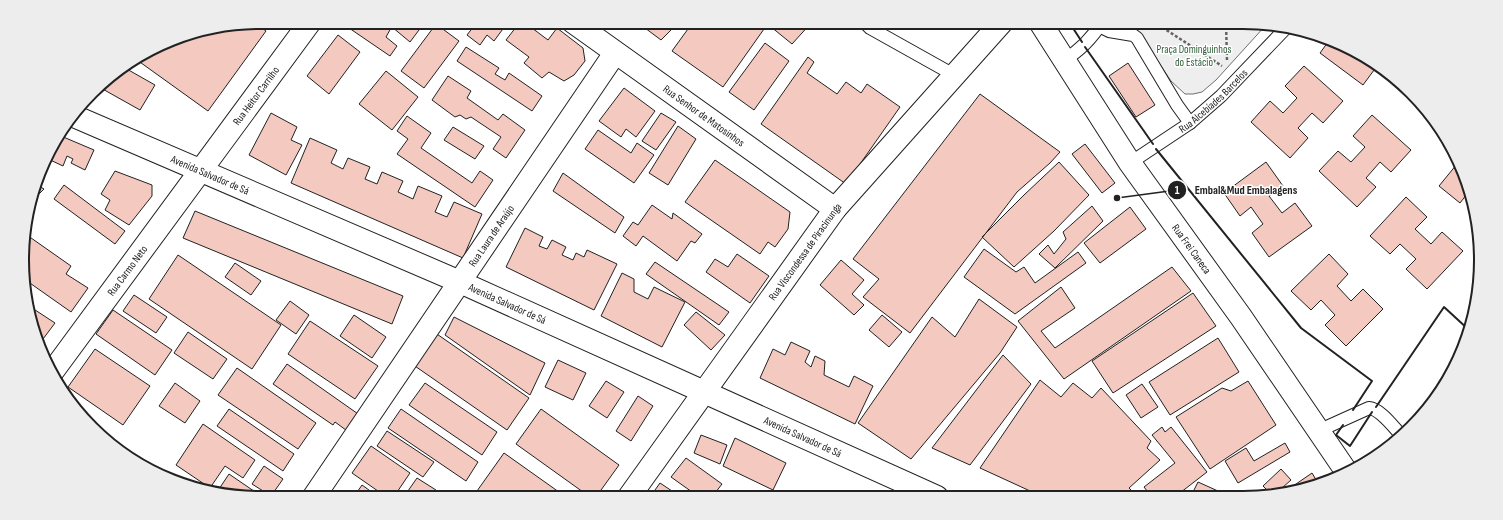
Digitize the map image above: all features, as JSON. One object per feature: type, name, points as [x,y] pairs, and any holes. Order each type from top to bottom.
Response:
[{"type":"street","name":"Rua Heitor Carrilho","points":[[202,170],[305,29]]},
{"type":"street","name":"Rua Senhor de Matosinhos","points":[[582,29],[835,209]]},
{"type":"street","name":"Rua Viscondessa de Piracinunga","points":[[633,491],[835,209],[996,29]]},
{"type":"street","name":"Rua Frei Caneca","points":[[1044,29],[1130,163],[1241,317],[1344,468]]},
{"type":"street","name":"Rua Laura de Araújo","points":[[318,491],[615,53]]},
{"type":"street","name":"Avenida Salvador de Sá","points":[[78,118],[460,282],[924,491]]},
{"type":"street","name":"Rua Carmo Neto","points":[[56,367],[202,170]]},
{"type":"lane","points":[[872,29],[954,75]]},
{"type":"lane","points":[[1064,60],[1084,46],[1098,29]]},
{"type":"lane","points":[[1107,29],[1109,31],[1133,35],[1137,38],[1177,105],[1190,123]]},
{"type":"lane","name":"Rua Alcebíades Barcelos","points":[[1130,163],[1190,123],[1221,96],[1282,32]]},
{"type":"lane","points":[[1318,431],[1369,408],[1376,410],[1381,414],[1398,431]]},
{"type":"path","points":[[1165,29],[1227,69],[1226,29]]},
{"type":"green space","name":"Praça Dominguinhos do Estácio","points":[[1137,29],[1262,30],[1216,80],[1202,92],[1185,94],[1171,81]]},
{"type":"building","points":[[245,29],[263,29],[266,31],[208,111],[140,62],[186,41],[200,37],[215,33]]},
{"type":"building","points":[[350,29],[390,29],[386,37],[397,46],[390,56]]},
{"type":"building","points":[[394,29],[420,29],[410,42]]},
{"type":"building","points":[[432,29],[443,29],[459,41],[424,88],[401,71]]},
{"type":"building","points":[[472,29],[503,29],[494,41],[487,35],[480,45],[467,35]]},
{"type":"building","points":[[515,29],[533,29],[548,40],[556,29],[558,29],[583,48],[585,61],[574,75],[564,81],[549,72],[542,78],[524,63],[529,57],[506,40]]},
{"type":"building","points":[[646,29],[672,29],[661,40]]},
{"type":"building","points":[[688,29],[764,29],[723,87],[672,51]]},
{"type":"building","points":[[774,29],[806,29],[792,44]]},
{"type":"building","points":[[338,35],[360,52],[329,94],[307,76]]},
{"type":"building","points":[[765,43],[789,61],[754,110],[729,92]]},
{"type":"building","points":[[1326,45],[1345,53],[1374,70],[1363,85],[1320,53]]},
{"type":"building","points":[[466,47],[499,68],[495,74],[505,80],[509,73],[542,96],[532,111],[457,61]]},
{"type":"building","points":[[808,57],[814,62],[807,73],[837,94],[846,82],[861,93],[867,84],[900,107],[846,184],[761,124]]},
{"type":"building","points":[[1128,63],[1155,105],[1136,117],[1109,76]]},
{"type":"building","points":[[1304,66],[1343,101],[1323,123],[1312,113],[1298,128],[1308,138],[1290,158],[1251,122],[1270,101],[1283,113],[1297,98],[1285,86]]},
{"type":"building","points":[[129,70],[155,85],[140,110],[104,90]]},
{"type":"building","points":[[386,71],[418,97],[392,130],[359,104]]},
{"type":"building","points":[[448,76],[471,91],[467,98],[498,120],[503,114],[525,130],[506,158],[493,149],[501,137],[471,117],[466,119],[460,115],[455,117],[432,100]]},
{"type":"building","points":[[624,88],[655,111],[636,137],[626,129],[621,137],[599,121]]},
{"type":"building","points":[[980,94],[1060,152],[1050,163],[1017,192],[910,333],[863,297],[879,279],[853,259]]},
{"type":"building","points":[[271,113],[297,127],[291,140],[302,145],[286,175],[249,155]]},
{"type":"building","points":[[661,113],[676,122],[656,150],[642,141]]},
{"type":"building","points":[[1372,115],[1411,150],[1391,172],[1380,162],[1366,178],[1376,187],[1357,207],[1319,171],[1338,151],[1351,162],[1365,147],[1353,136]]},
{"type":"building","points":[[407,116],[431,133],[421,148],[472,183],[480,171],[493,180],[475,207],[397,154],[408,139],[397,131]]},
{"type":"building","points":[[678,126],[696,139],[668,185],[649,173]]},
{"type":"building","points":[[453,127],[484,146],[475,159],[444,140]]},
{"type":"building","points":[[598,130],[631,153],[637,143],[654,155],[634,183],[585,149]]},
{"type":"building","points":[[64,137],[94,150],[85,170],[71,163],[73,159],[67,156],[63,166],[52,161]]},
{"type":"building","points":[[310,138],[337,150],[331,163],[343,169],[348,158],[370,167],[365,179],[377,184],[382,172],[403,181],[398,192],[413,199],[418,186],[442,196],[435,212],[447,217],[454,202],[482,214],[463,258],[291,183]]},
{"type":"building","points":[[1085,144],[1115,183],[1102,193],[1072,154]]},
{"type":"building","points":[[715,160],[790,212],[788,229],[775,247],[768,242],[760,254],[685,202]]},
{"type":"building","points":[[1059,162],[1089,195],[1054,231],[1014,267],[982,237]]},
{"type":"building","points":[[1266,162],[1283,186],[1269,196],[1282,213],[1295,203],[1312,226],[1269,257],[1252,233],[1263,224],[1251,207],[1240,216],[1224,193]]},
{"type":"building","points":[[1454,168],[1465,197],[1460,203],[1439,186]]},
{"type":"building","points":[[115,171],[152,185],[152,196],[129,225],[105,210],[110,200],[101,194]]},
{"type":"building","points":[[563,173],[624,217],[615,233],[553,191]]},
{"type":"building","points":[[64,185],[125,231],[115,244],[54,199]]},
{"type":"building","points":[[41,187],[44,189],[39,194]]},
{"type":"building","points":[[1406,197],[1427,217],[1415,229],[1431,244],[1442,232],[1463,251],[1427,289],[1406,269],[1416,259],[1400,244],[1390,254],[1370,236]]},
{"type":"building","points":[[652,205],[672,219],[673,213],[702,234],[695,243],[691,241],[677,261],[643,236],[636,246],[623,236],[633,222],[638,225]]},
{"type":"building","points":[[1092,206],[1103,221],[1055,268],[1039,254],[1048,245],[1054,254],[1066,239],[1063,232]]},
{"type":"building","points":[[1130,207],[1146,229],[1100,263],[1084,243]]},
{"type":"building","points":[[195,211],[403,296],[392,324],[183,238]]},
{"type":"building","points":[[525,228],[543,237],[539,246],[547,249],[552,240],[566,247],[562,255],[573,260],[576,253],[584,257],[587,250],[617,264],[594,310],[506,267]]},
{"type":"building","points":[[30,237],[71,266],[66,274],[88,288],[71,312],[30,283]]},
{"type":"building","points":[[984,249],[1016,272],[1024,267],[1035,283],[1078,252],[1086,263],[1015,314],[964,277]]},
{"type":"building","points":[[737,254],[769,276],[750,303],[706,272],[715,259],[728,267]]},
{"type":"building","points":[[1329,254],[1348,274],[1337,286],[1351,301],[1363,289],[1383,309],[1346,346],[1325,325],[1335,315],[1321,300],[1311,310],[1291,291]]},
{"type":"building","points":[[178,255],[281,325],[252,369],[149,299]]},
{"type":"building","points":[[841,260],[864,280],[852,294],[864,305],[854,315],[820,285]]},
{"type":"building","points":[[655,262],[729,312],[719,325],[646,274]]},
{"type":"building","points":[[235,263],[261,281],[251,295],[225,277]]},
{"type":"building","points":[[1172,267],[1191,291],[1064,379],[1018,321],[1061,287],[1075,308],[1041,331],[1055,348]]},
{"type":"building","points":[[622,273],[634,279],[634,292],[648,299],[654,287],[685,302],[662,347],[601,316]]},
{"type":"building","points":[[1193,293],[1216,326],[1113,393],[1092,361]]},
{"type":"building","points":[[134,295],[167,317],[156,333],[123,311]]},
{"type":"building","points":[[979,299],[1017,327],[1000,353],[911,459],[858,423],[932,317],[955,337]]},
{"type":"building","points":[[290,301],[309,315],[296,334],[276,320]]},
{"type":"building","points":[[34,309],[55,323],[43,339]]},
{"type":"building","points":[[113,310],[172,350],[155,375],[96,334]]},
{"type":"building","points":[[696,312],[725,335],[711,350],[684,325]]},
{"type":"building","points":[[354,315],[386,337],[372,358],[340,336]]},
{"type":"building","points":[[882,315],[902,332],[889,347],[869,330]]},
{"type":"building","points":[[454,317],[545,363],[530,395],[445,335]]},
{"type":"building","points":[[310,321],[378,366],[355,399],[288,354]]},
{"type":"building","points":[[188,332],[227,359],[213,379],[174,353]]},
{"type":"building","points":[[434,332],[529,398],[507,430],[412,364]]},
{"type":"building","points":[[1218,338],[1239,372],[1170,415],[1149,382]]},
{"type":"building","points":[[791,342],[810,351],[805,362],[811,367],[815,356],[825,361],[824,375],[849,387],[854,376],[873,386],[855,424],[760,378],[773,349],[785,355]]},
{"type":"building","points":[[95,349],[150,386],[123,425],[68,387]]},
{"type":"building","points":[[1003,355],[1031,384],[970,465],[932,448]]},
{"type":"building","points":[[558,360],[586,373],[573,400],[545,387]]},
{"type":"building","points":[[287,364],[361,416],[350,433],[335,422],[333,425],[273,384]]},
{"type":"building","points":[[237,368],[316,423],[298,449],[218,395]]},
{"type":"building","points":[[1040,380],[1061,397],[1073,383],[1092,398],[1101,388],[1151,441],[1147,448],[1160,460],[1129,488],[1132,491],[1030,491],[980,468]]},
{"type":"building","points":[[606,381],[624,392],[607,418],[589,406]]},
{"type":"building","points":[[1248,381],[1276,425],[1210,469],[1176,417],[1222,388],[1231,391]]},
{"type":"building","points":[[175,383],[200,401],[185,423],[159,406]]},
{"type":"building","points":[[425,383],[497,432],[482,455],[409,405]]},
{"type":"building","points":[[1142,384],[1158,407],[1141,418],[1126,395]]},
{"type":"building","points":[[638,396],[653,406],[631,441],[616,431]]},
{"type":"building","points":[[229,409],[294,454],[283,471],[217,426]]},
{"type":"building","points":[[401,409],[478,462],[466,481],[388,428]]},
{"type":"building","points":[[541,409],[619,465],[600,491],[582,491],[516,444]]},
{"type":"building","points":[[203,424],[255,460],[243,478],[225,466],[211,486],[204,484],[176,465]]},
{"type":"building","points":[[1162,427],[1165,432],[1171,427],[1207,472],[1182,491],[1147,491],[1144,487],[1175,463],[1152,435]]},
{"type":"building","points":[[387,431],[434,462],[423,477],[377,446]]},
{"type":"building","points":[[701,435],[727,445],[720,464],[694,453]]},
{"type":"building","points":[[735,438],[786,463],[773,490],[723,466]]},
{"type":"building","points":[[1285,443],[1290,452],[1238,483],[1225,461],[1246,448],[1254,461]]},
{"type":"building","points":[[371,446],[410,473],[398,491],[378,491],[352,473]]},
{"type":"building","points":[[504,453],[558,491],[477,491]]},
{"type":"building","points":[[686,458],[722,484],[717,491],[691,491],[671,477]]},
{"type":"building","points":[[264,466],[283,479],[275,491],[263,491],[252,484]]},
{"type":"building","points":[[1281,469],[1291,480],[1282,488],[1267,490],[1263,486]]},
{"type":"building","points":[[1312,473],[1316,479],[1303,483],[1294,485]]},
{"type":"building","points":[[229,474],[254,491],[245,491],[220,488]]},
{"type":"building","points":[[417,478],[436,490],[435,491],[408,491]]},
{"type":"building","points":[[1198,482],[1218,491],[1194,491]]},
{"type":"building","points":[[660,483],[672,491],[654,491]]},
{"type":"building","points":[[362,485],[370,491],[358,491]]},
{"type":"wall","points":[[1074,29],[1082,42]]},
{"type":"wall","points":[[1085,47],[1153,144]]},
{"type":"wall","points":[[1156,149],[1301,328],[1372,381],[1353,410]]},
{"type":"wall","points":[[1376,407],[1444,307],[1464,326]]},
{"type":"wall","points":[[1343,425],[1336,435],[1350,446],[1372,412]]},
{"type":"place","name":"Embal&Mud Embalagens","points":[[1117,198]]}]
